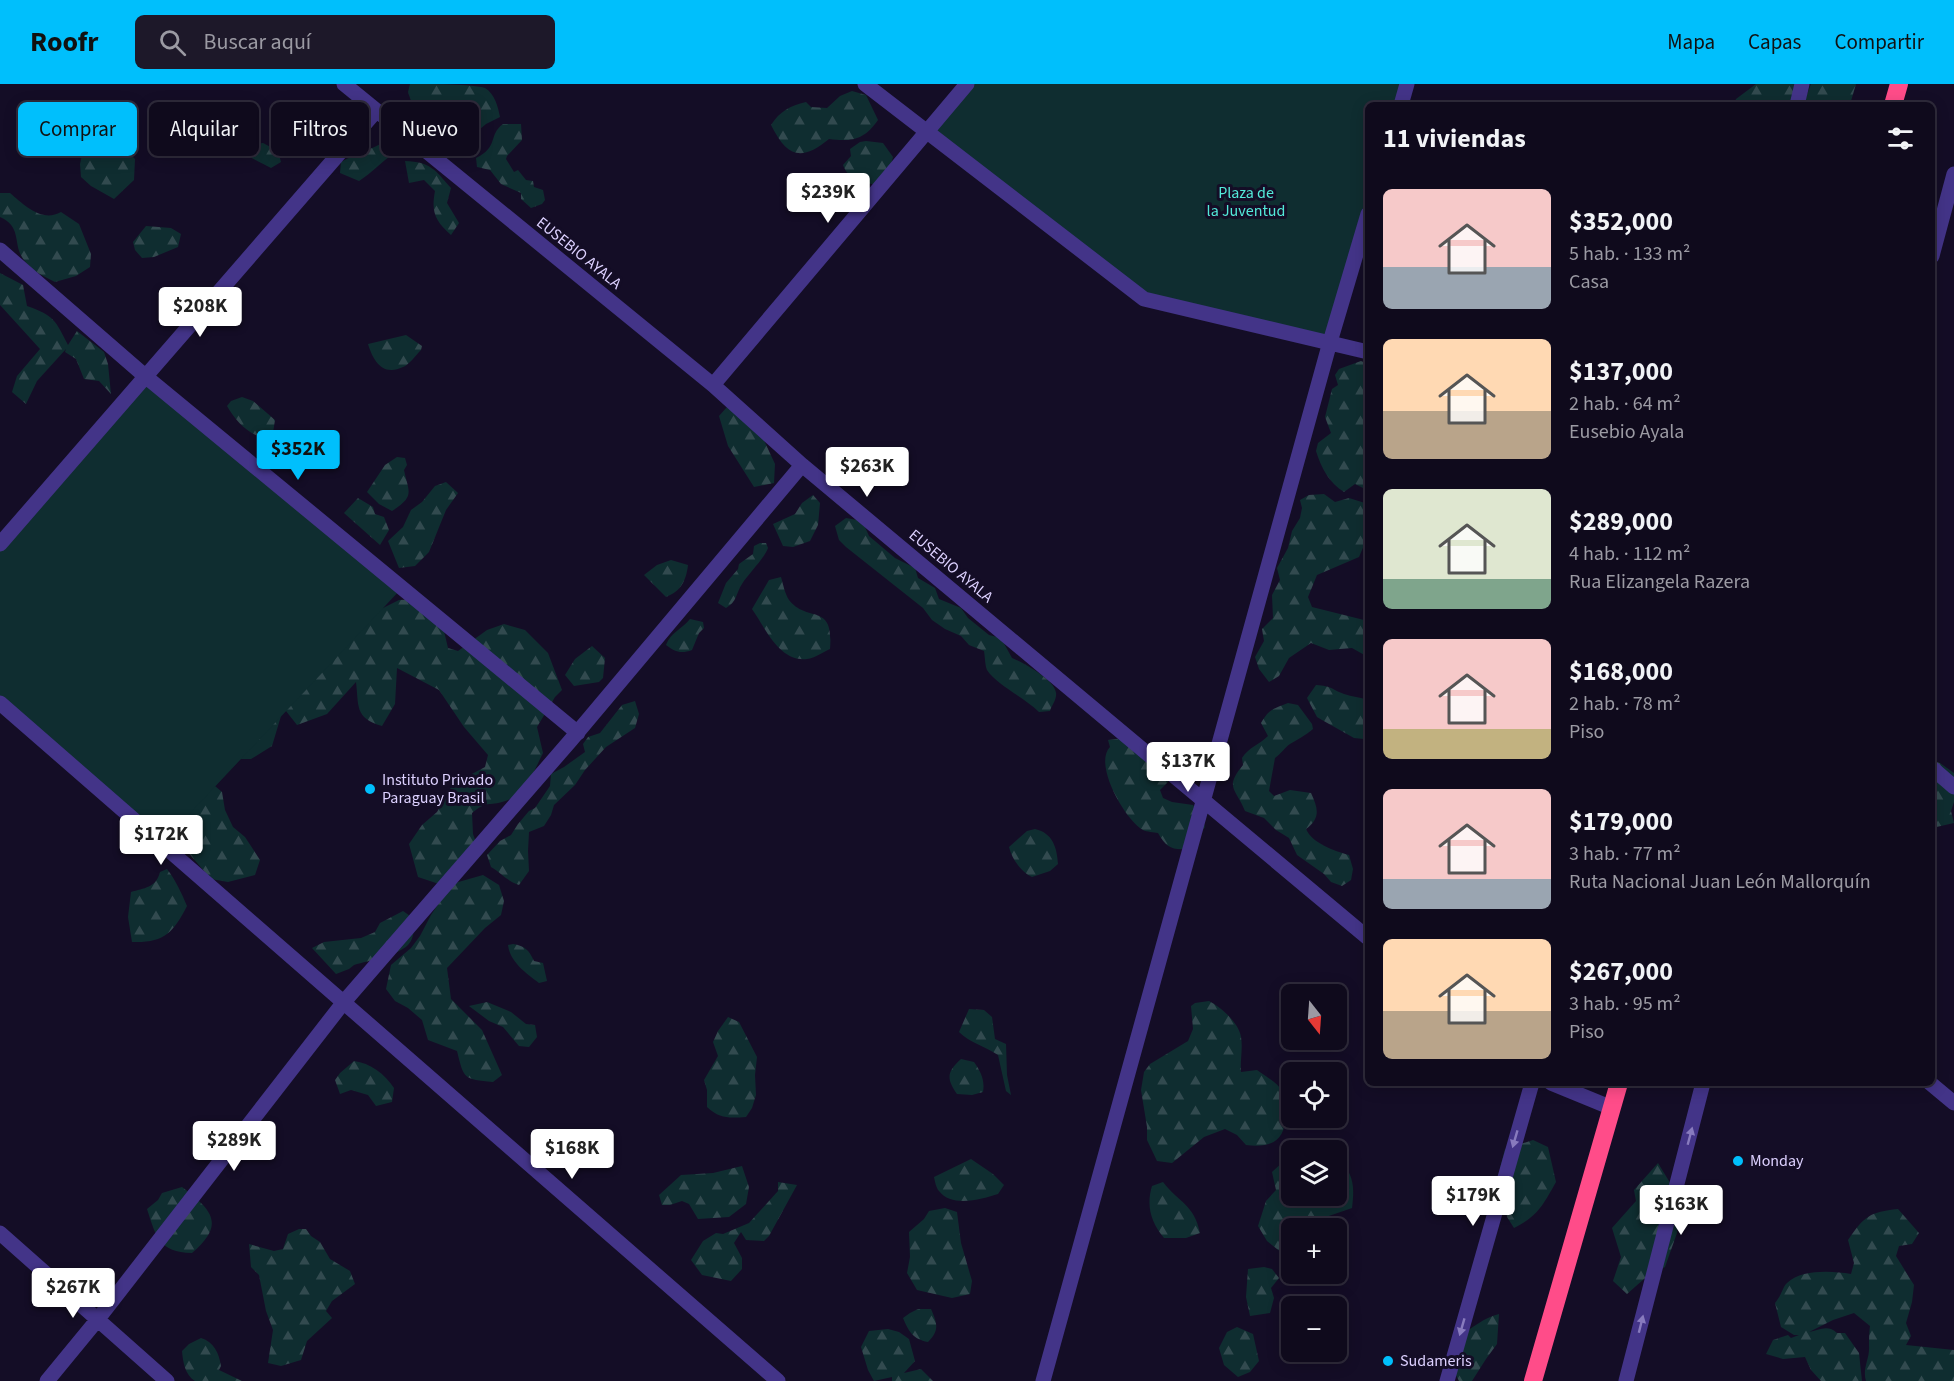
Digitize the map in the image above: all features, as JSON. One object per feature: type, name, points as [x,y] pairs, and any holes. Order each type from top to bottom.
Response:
[{"type":"highway","points":[[1894,102],[1899,84]]},
{"type":"highway","points":[[1533,1381],[1618,1086]]},
{"type":"street","name":"EUSEBIO AYALA","points":[[344,84],[714,385],[802,465],[1365,935]]},
{"type":"street","points":[[865,84],[1144,299],[1365,351]]},
{"type":"street","points":[[714,385],[967,84]]},
{"type":"street","points":[[1402,102],[1407,84]]},
{"type":"street","points":[[1798,102],[1802,84]]},
{"type":"street","points":[[0,544],[376,111]]},
{"type":"street","points":[[1935,245],[1954,174]]},
{"type":"street","points":[[1043,1381],[1330,342],[1365,224]]},
{"type":"street","points":[[0,250],[145,376],[578,732]]},
{"type":"street","points":[[47,1381],[344,1004],[578,732],[802,465]]},
{"type":"street","points":[[0,703],[778,1381]]},
{"type":"street","points":[[1935,771],[1954,787]]},
{"type":"street","points":[[1447,1381],[1531,1086]]},
{"type":"street","points":[[1558,1086],[1612,1108]]},
{"type":"street","points":[[1626,1381],[1702,1086]]},
{"type":"street","points":[[1934,1086],[1954,1103]]},
{"type":"street","points":[[0,1233],[167,1381]]},
{"type":"green space","points":[[410,84],[485,88],[494,97],[500,117],[479,130],[479,102],[411,102],[408,92]]},
{"type":"green space","name":"Plaza de la Juventud","points":[[967,84],[1407,84],[1402,102],[1365,102],[1365,224],[1330,342],[1144,299],[927,131]]},
{"type":"green space","points":[[1756,84],[1801,84],[1795,102],[1735,102]]},
{"type":"green space","points":[[1811,84],[1856,84],[1852,102],[1804,102]]},
{"type":"green space","points":[[852,91],[866,95],[878,120],[862,136],[851,140],[829,139],[810,151],[795,153],[783,144],[771,125],[782,113],[795,105],[806,102],[811,107],[827,108],[840,96]]},
{"type":"green space","points":[[503,124],[521,124],[522,140],[506,159],[514,172],[518,170],[526,180],[533,181],[534,187],[543,190],[545,200],[542,204],[531,208],[521,199],[521,193],[501,184],[490,170],[477,167],[476,158],[488,150],[498,128]]},
{"type":"green space","points":[[866,141],[883,143],[893,157],[882,185],[864,183],[854,179],[843,165],[851,156],[850,149]]},
{"type":"green space","points":[[381,143],[381,156],[391,156],[364,178],[359,181],[340,173],[341,162],[352,156],[369,156],[369,149]]},
{"type":"green space","points":[[259,144],[271,147],[271,156],[279,156],[281,162],[271,168],[248,156],[259,156]]},
{"type":"green space","points":[[82,156],[132,156],[135,159],[134,180],[114,199],[91,186],[81,177]]},
{"type":"green space","points":[[405,161],[427,165],[451,188],[447,203],[459,223],[451,235],[436,216],[435,191],[424,180],[409,183]]},
{"type":"green space","points":[[0,193],[10,193],[40,214],[54,215],[61,212],[79,224],[91,254],[90,267],[76,276],[55,282],[38,273],[20,254],[12,226],[0,217]]},
{"type":"green space","points":[[146,226],[171,228],[181,234],[178,247],[154,257],[142,258],[135,250],[133,242]]},
{"type":"green space","points":[[0,273],[23,285],[27,306],[49,316],[68,345],[77,331],[104,352],[108,364],[111,394],[99,381],[84,379],[76,359],[65,352],[66,349],[37,381],[26,404],[12,392],[17,376],[40,349],[0,305]]},
{"type":"green space","points":[[406,335],[422,346],[410,362],[396,370],[389,370],[376,361],[368,344]]},
{"type":"green space","points":[[1361,361],[1365,363],[1365,489],[1355,484],[1344,492],[1326,474],[1316,451],[1318,443],[1331,433],[1325,417],[1332,389],[1338,385],[1335,375],[1339,369]]},
{"type":"green space","points":[[145,376],[402,588],[161,844],[0,703],[0,544]]},
{"type":"green space","points":[[242,397],[253,401],[275,420],[272,439],[251,433],[231,412],[227,406],[231,401]]},
{"type":"green space","points":[[727,407],[756,423],[775,464],[774,483],[754,487],[728,446],[719,416]]},
{"type":"green space","points":[[397,457],[405,458],[407,465],[404,470],[408,494],[404,502],[392,511],[379,504],[367,492],[385,465]]},
{"type":"green space","points":[[446,482],[458,493],[446,510],[429,552],[415,566],[399,568],[388,541],[403,527],[411,510],[422,502],[435,486]]},
{"type":"green space","points":[[1324,494],[1335,502],[1349,498],[1365,503],[1363,533],[1365,543],[1359,557],[1317,575],[1308,597],[1312,607],[1365,620],[1365,655],[1352,648],[1329,650],[1311,643],[1289,658],[1279,676],[1269,682],[1259,669],[1255,657],[1264,641],[1262,629],[1273,618],[1272,595],[1280,580],[1277,568],[1288,548],[1292,531],[1300,518],[1302,508],[1300,500],[1309,495]]},
{"type":"green space","points":[[813,495],[820,503],[818,525],[810,541],[793,547],[783,546],[773,524],[795,514],[802,503]]},
{"type":"green space","points":[[358,498],[373,507],[375,514],[384,517],[389,530],[380,545],[344,513]]},
{"type":"green space","points":[[846,518],[857,520],[865,527],[869,536],[895,558],[915,568],[918,578],[935,588],[939,599],[961,608],[968,618],[989,635],[1001,638],[1012,658],[1045,678],[1054,688],[1056,695],[1050,711],[1039,712],[997,681],[987,670],[984,651],[969,645],[961,636],[932,620],[923,608],[846,547],[839,540],[835,526]]},
{"type":"green space","points":[[766,543],[768,548],[766,552],[742,584],[732,603],[726,608],[718,603],[726,583],[738,569],[739,564],[753,554],[754,546]]},
{"type":"green space","points":[[0,558],[383,608],[399,600],[421,599],[443,627],[448,648],[458,651],[487,630],[504,624],[525,630],[548,653],[562,690],[555,697],[537,727],[543,753],[528,782],[510,799],[484,805],[472,813],[473,834],[478,848],[442,885],[418,877],[409,844],[422,825],[437,812],[453,784],[485,767],[488,755],[464,727],[439,690],[397,668],[395,704],[382,726],[362,715],[358,704],[356,682],[327,714],[297,725],[286,711],[286,670],[281,716],[272,746],[251,759],[238,759],[215,786],[222,792],[225,810],[233,827],[245,837],[260,860],[255,875],[228,882],[211,879],[185,849]]},
{"type":"green space","points":[[671,560],[688,565],[682,585],[666,597],[644,575],[657,565]]},
{"type":"green space","points":[[781,577],[789,600],[796,607],[824,619],[828,624],[830,649],[807,659],[797,659],[774,643],[752,609],[769,580]]},
{"type":"green space","points":[[690,619],[703,622],[704,628],[699,633],[692,650],[678,652],[666,645],[671,637]]},
{"type":"green space","points":[[592,646],[605,658],[603,678],[599,682],[574,686],[565,675],[575,659]]},
{"type":"green space","points":[[1316,685],[1365,699],[1365,738],[1354,738],[1317,717],[1307,698]]},
{"type":"green space","points":[[635,701],[639,714],[635,728],[606,747],[575,785],[554,805],[544,826],[529,832],[529,871],[519,885],[491,867],[487,855],[500,841],[511,835],[529,811],[535,808],[550,786],[551,774],[585,752],[583,744],[588,737],[600,733],[622,705]]},
{"type":"green space","points":[[1288,703],[1298,705],[1312,724],[1313,729],[1288,745],[1275,758],[1269,791],[1274,796],[1290,790],[1311,793],[1317,812],[1314,821],[1306,829],[1309,834],[1324,846],[1349,855],[1353,869],[1351,880],[1342,886],[1331,882],[1324,874],[1297,855],[1289,838],[1276,830],[1264,818],[1245,811],[1234,788],[1234,779],[1243,765],[1242,758],[1268,736],[1261,723],[1264,718],[1272,710]]},
{"type":"green space","points":[[1124,738],[1166,773],[1168,782],[1160,790],[1163,798],[1172,802],[1193,805],[1202,818],[1205,827],[1187,849],[1170,847],[1158,833],[1143,830],[1120,804],[1105,766],[1106,755],[1110,747],[1108,740]]},
{"type":"green space","points":[[1935,762],[1954,773],[1954,802],[1951,811],[1954,823],[1935,827]]},
{"type":"green space","points":[[1035,829],[1046,834],[1053,842],[1058,864],[1050,871],[1032,877],[1018,865],[1009,847],[1027,831]]},
{"type":"green space","points":[[167,869],[187,906],[172,930],[160,938],[152,941],[132,942],[128,917],[131,892],[152,884],[160,872]]},
{"type":"green space","points":[[483,875],[499,885],[504,901],[501,915],[485,928],[447,968],[451,999],[482,1030],[502,1075],[493,1082],[471,1079],[467,1076],[461,1068],[457,1051],[428,1040],[422,1020],[395,1001],[386,989],[391,965],[411,948],[445,894],[455,883]]},
{"type":"green space","points":[[403,911],[413,918],[414,928],[410,942],[403,949],[382,958],[354,965],[336,974],[312,948],[324,942],[361,938],[375,932],[380,923]]},
{"type":"green space","points":[[513,944],[526,949],[534,961],[543,963],[547,981],[539,983],[519,967],[509,951],[508,945]]},
{"type":"green space","points":[[1209,1001],[1219,1007],[1237,1026],[1242,1046],[1241,1072],[1257,1070],[1280,1088],[1281,1128],[1284,1128],[1275,1141],[1255,1146],[1246,1145],[1237,1135],[1225,1129],[1204,1137],[1172,1163],[1157,1161],[1147,1140],[1141,1090],[1144,1072],[1150,1064],[1188,1041],[1193,1029],[1191,1006],[1195,1003]]},
{"type":"green space","points":[[487,1002],[511,1012],[526,1024],[535,1025],[537,1037],[529,1047],[519,1046],[503,1027],[489,1021],[469,1006]]},
{"type":"green space","points":[[969,1009],[984,1010],[992,1017],[995,1039],[1006,1044],[1007,1075],[1011,1095],[1006,1091],[998,1055],[959,1032]]},
{"type":"green space","points":[[728,1017],[739,1022],[757,1057],[756,1095],[746,1117],[725,1117],[707,1107],[707,1090],[704,1080],[718,1056],[713,1042]]},
{"type":"green space","points":[[961,1059],[974,1062],[983,1080],[983,1092],[972,1095],[957,1094],[951,1084],[950,1075]]},
{"type":"green space","points":[[354,1061],[377,1070],[386,1078],[394,1088],[392,1102],[376,1106],[368,1095],[351,1090],[340,1094],[335,1080]]},
{"type":"green space","points":[[1533,1140],[1548,1147],[1556,1182],[1539,1209],[1529,1219],[1514,1228],[1507,1217],[1500,1168],[1505,1149]]},
{"type":"green space","points":[[971,1159],[993,1174],[1004,1185],[998,1194],[959,1201],[945,1196],[938,1190],[934,1177]]},
{"type":"green space","points":[[1658,1163],[1675,1191],[1679,1206],[1677,1233],[1665,1267],[1644,1279],[1627,1294],[1613,1281],[1621,1257],[1612,1228],[1636,1201],[1634,1190]]},
{"type":"green space","points":[[1281,1164],[1281,1206],[1347,1206],[1347,1168],[1352,1180],[1352,1208],[1323,1218],[1281,1218],[1281,1252],[1267,1241],[1258,1226],[1266,1201],[1276,1190],[1272,1172]]},
{"type":"green space","points":[[742,1166],[749,1187],[746,1204],[729,1217],[698,1219],[689,1204],[682,1201],[662,1205],[659,1195],[681,1175],[713,1173]]},
{"type":"green space","points":[[778,1182],[797,1185],[769,1236],[764,1241],[746,1240],[741,1232],[734,1243],[742,1258],[742,1269],[731,1281],[702,1275],[691,1260],[703,1241],[716,1233],[723,1234],[749,1223],[778,1191]]},
{"type":"green space","points":[[1163,1182],[1190,1210],[1200,1233],[1186,1238],[1164,1238],[1153,1220],[1150,1207],[1152,1186]]},
{"type":"green space","points":[[182,1187],[201,1203],[211,1218],[212,1225],[209,1234],[192,1253],[172,1250],[160,1241],[147,1209],[158,1200],[162,1193]]},
{"type":"green space","points":[[945,1208],[957,1212],[961,1243],[972,1281],[970,1294],[952,1298],[917,1290],[907,1273],[910,1257],[909,1232],[924,1219],[929,1211]]},
{"type":"green space","points":[[1898,1209],[1919,1233],[1912,1244],[1899,1246],[1896,1256],[1914,1285],[1906,1323],[1911,1336],[1906,1345],[1954,1350],[1954,1381],[1866,1381],[1870,1326],[1854,1313],[1809,1332],[1827,1328],[1837,1333],[1845,1333],[1859,1353],[1862,1381],[1821,1381],[1811,1370],[1805,1357],[1783,1359],[1766,1354],[1773,1340],[1788,1335],[1791,1338],[1799,1335],[1794,1335],[1781,1327],[1775,1303],[1787,1283],[1793,1278],[1809,1273],[1851,1274],[1854,1263],[1848,1240],[1863,1220],[1874,1214]]},
{"type":"green space","points":[[299,1229],[306,1229],[320,1242],[330,1259],[350,1271],[355,1284],[332,1301],[326,1311],[332,1318],[307,1341],[301,1360],[281,1366],[268,1363],[273,1330],[266,1311],[259,1275],[251,1267],[249,1244],[274,1251],[283,1249],[288,1234]]},
{"type":"green space","points":[[1264,1267],[1272,1269],[1279,1278],[1271,1288],[1274,1298],[1270,1313],[1250,1316],[1246,1297],[1248,1269]]},
{"type":"green space","points":[[918,1309],[931,1309],[935,1318],[936,1330],[928,1342],[912,1334],[903,1318]]},
{"type":"green space","points":[[1499,1314],[1497,1344],[1472,1381],[1459,1381],[1451,1366],[1459,1336]]},
{"type":"green space","points":[[1237,1327],[1253,1334],[1259,1361],[1250,1372],[1238,1377],[1224,1365],[1219,1348],[1227,1332]]},
{"type":"green space","points":[[888,1329],[899,1332],[909,1339],[915,1361],[904,1373],[921,1369],[933,1381],[892,1381],[892,1377],[874,1381],[861,1347],[869,1331]]},
{"type":"green space","points":[[201,1338],[215,1349],[221,1366],[219,1370],[242,1381],[195,1381],[189,1375],[185,1368],[182,1351],[189,1344]]},
{"type":"place","name":"Instituto Privado Paraguay Brasil","points":[[370,789]]},
{"type":"place","name":"Monday","points":[[1738,1161]]},
{"type":"place","name":"Sudameris","points":[[1388,1361]]}]
